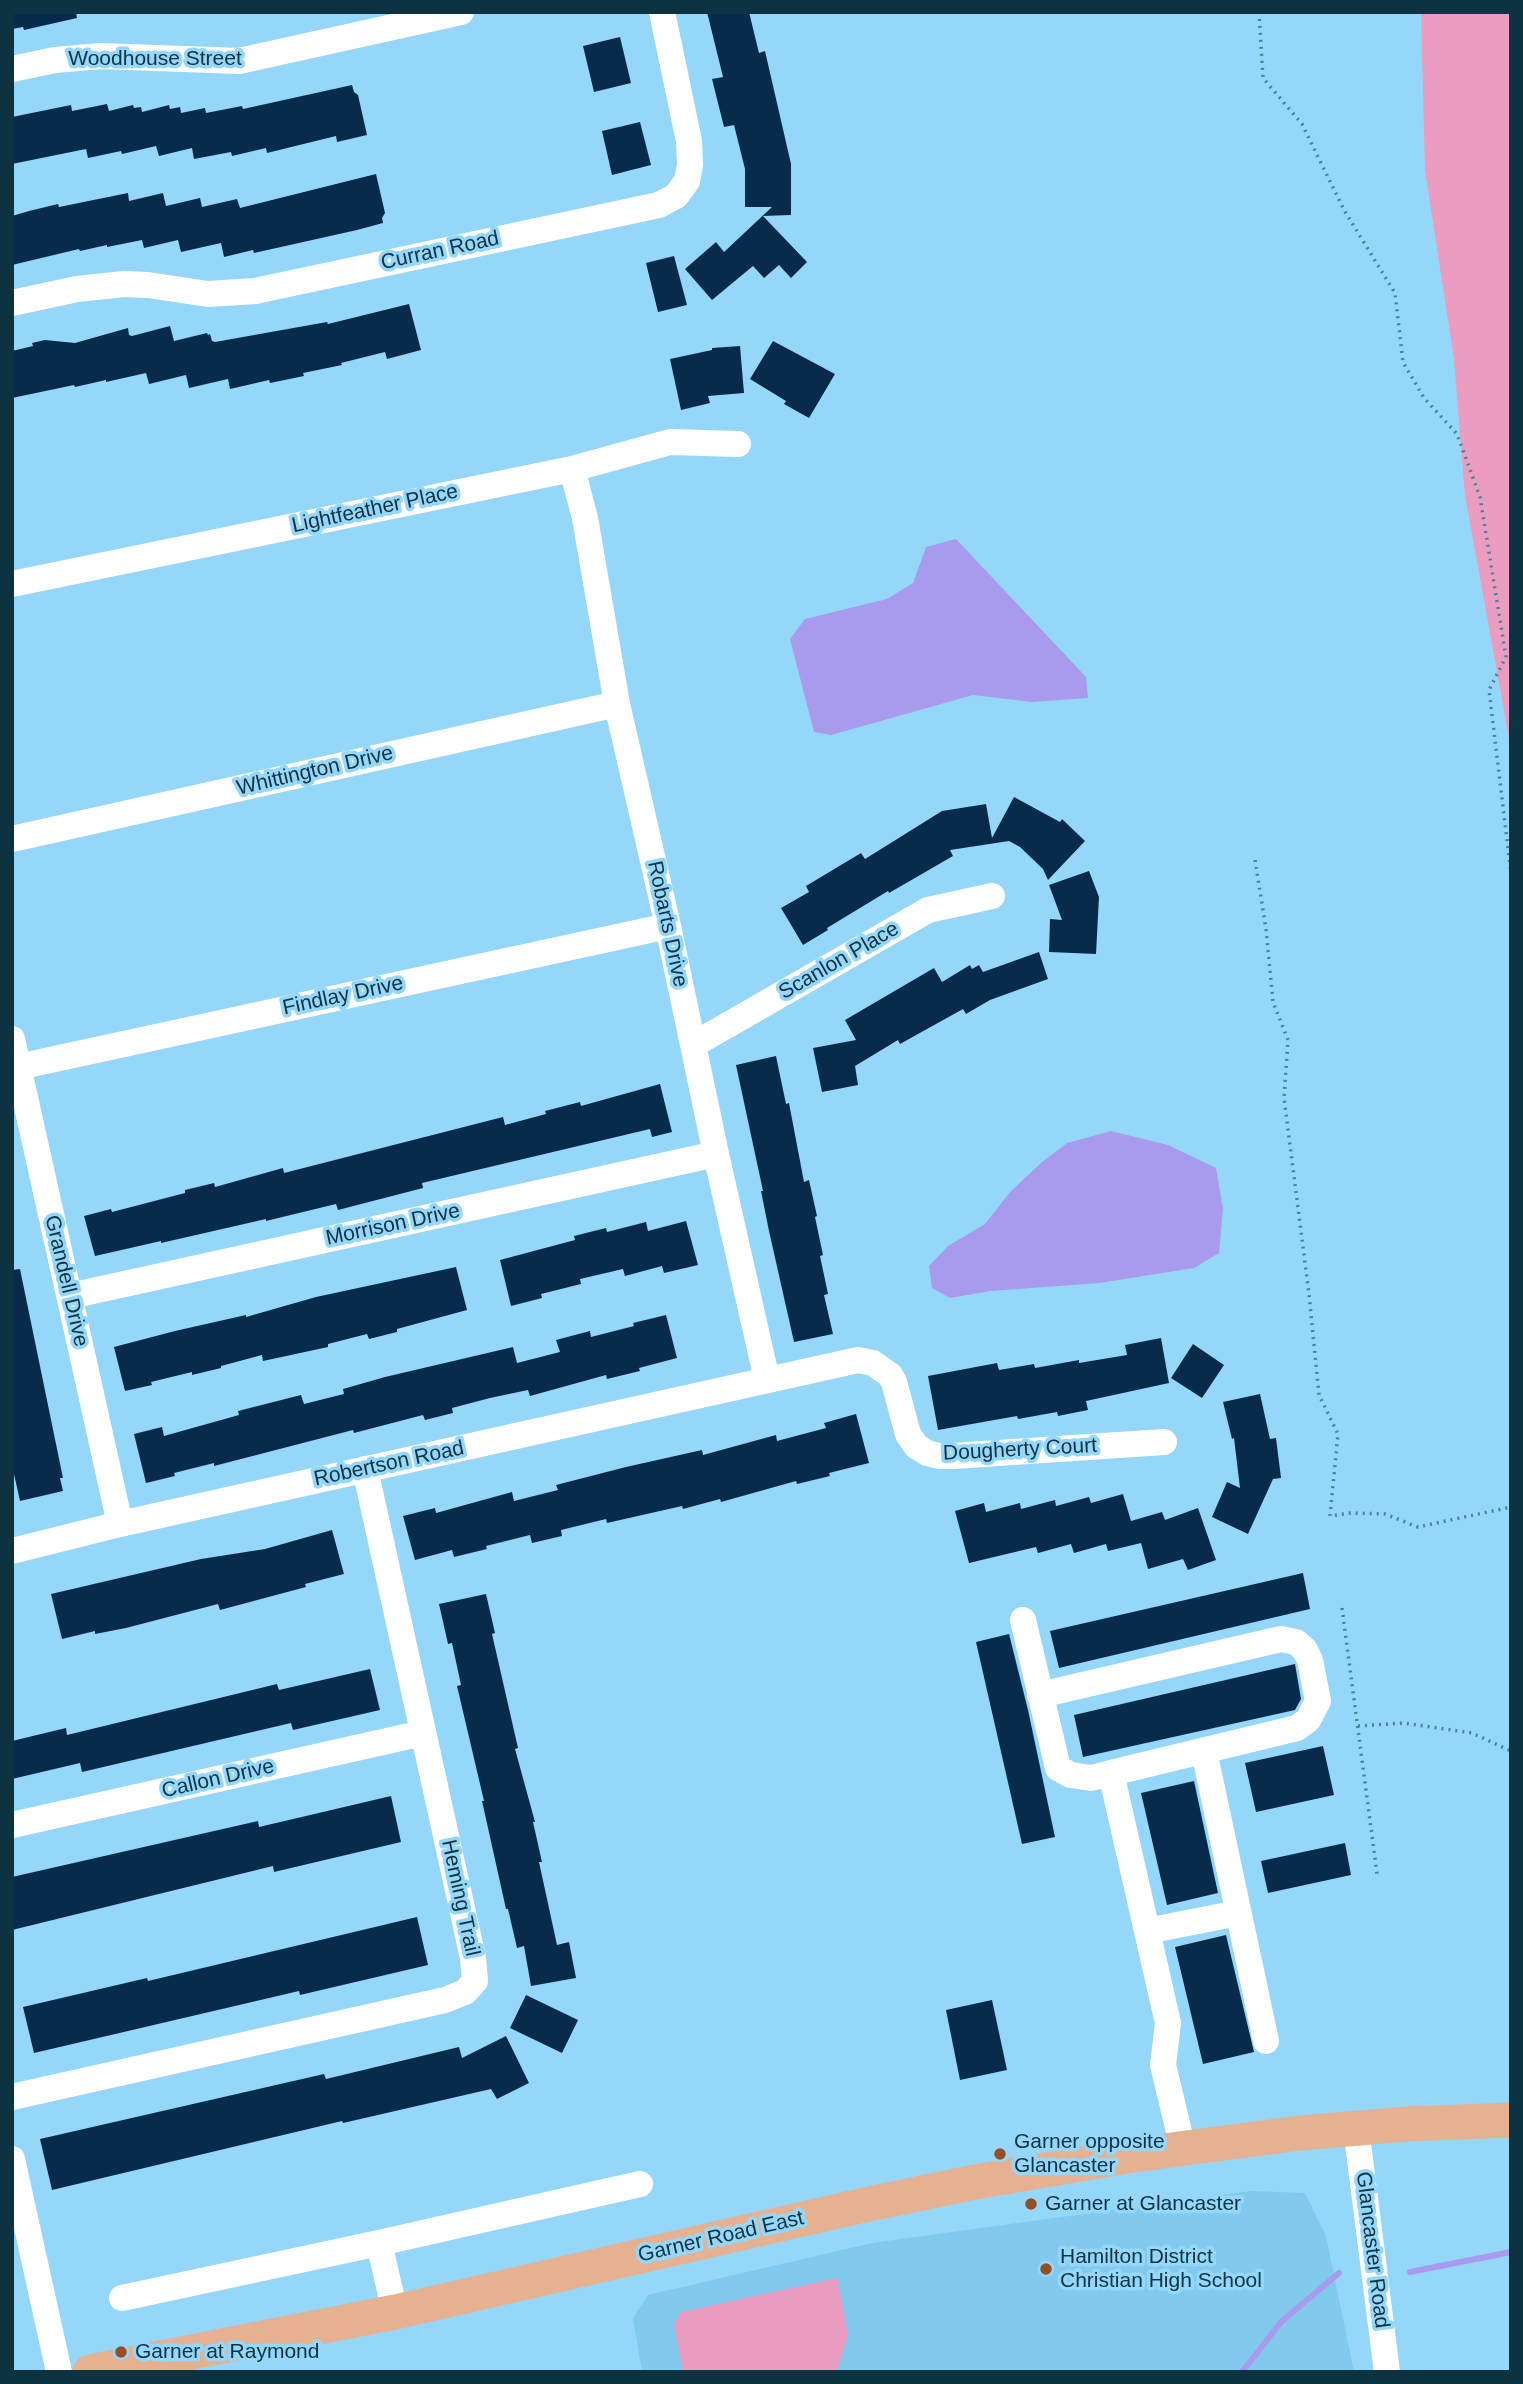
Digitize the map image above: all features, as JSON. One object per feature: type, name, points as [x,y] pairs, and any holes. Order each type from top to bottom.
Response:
[{"type":"main road","name":"Garner Road East","points":[[90,2372],[395,2312],[876,2202],[988,2180],[1183,2148],[1300,2133],[1511,2120]]},
{"type":"street","name":"Woodhouse Street","points":[[12,69],[55,60],[101,56],[239,61],[461,12]]},
{"type":"street","name":"Curran Road","points":[[12,303],[76,289],[124,284],[208,294],[255,291],[659,205],[676,196],[687,181],[690,165],[689,141],[662,12]]},
{"type":"street","name":"Lightfeather Place","points":[[12,584],[572,468],[670,442],[738,443]]},
{"type":"street","name":"Robarts Drive","points":[[572,468],[584,518],[617,704],[767,1380]]},
{"type":"street","name":"Whittington Drive","points":[[12,839],[617,704]]},
{"type":"street","name":"Scanlon Place","points":[[693,1045],[928,910],[992,896]]},
{"type":"street","name":"Findlay Drive","points":[[18,1067],[668,926]]},
{"type":"street","name":"Grandell Drive","points":[[12,1039],[120,1524]]},
{"type":"street","name":"Morrison Drive","points":[[70,1296],[716,1154]]},
{"type":"street","name":"Dougherty Court","points":[[767,1380],[858,1360],[873,1363],[885,1371],[894,1382],[908,1434],[916,1446],[939,1456],[1164,1441]]},
{"type":"street","name":"Robertson Road","points":[[12,1550],[767,1380]]},
{"type":"street","name":"Heming Trail","points":[[12,2097],[457,1997],[475,1981],[475,1969],[366,1469]]},
{"type":"street","points":[[1023,1620],[1040,1695],[1058,1768],[1071,1775],[1091,1778],[1297,1728],[1308,1720],[1318,1701],[1310,1660],[1305,1650],[1296,1642],[1280,1639],[1040,1695]]},
{"type":"street","name":"Callon Drive","points":[[12,1825],[423,1733]]},
{"type":"street","points":[[1204,1751],[1266,2041]]},
{"type":"street","points":[[1111,1773],[1168,2023],[1164,2065],[1183,2148]]},
{"type":"street","points":[[1147,1931],[1238,1913]]},
{"type":"street","name":"Glancaster Road","points":[[1356,2129],[1387,2372]]},
{"type":"street","points":[[12,2159],[59,2372]]},
{"type":"street","points":[[122,2298],[640,2184]]},
{"type":"street","points":[[379,2243],[395,2312]]},
{"type":"path","points":[[1259,12],[1263,78],[1302,124],[1344,210],[1395,293],[1403,362],[1424,398],[1457,434],[1480,497],[1506,657],[1489,690],[1511,873]]},
{"type":"path","points":[[1255,860],[1266,929],[1273,1002],[1288,1040],[1284,1098],[1319,1395],[1338,1433],[1330,1516],[1351,1513],[1385,1514],[1418,1527],[1511,1507]]},
{"type":"path","points":[[1342,1608],[1377,1874]]},
{"type":"path","points":[[1358,1726],[1403,1723],[1472,1733],[1511,1751]]},
{"type":"shaded area","points":[[1421,12],[1511,12],[1511,749],[1465,495],[1454,359],[1425,170]]},
{"type":"shaded area","points":[[956,539],[1086,677],[1088,698],[1032,702],[973,695],[831,735],[814,732],[790,639],[805,619],[887,599],[913,583],[926,547]]},
{"type":"shaded area","points":[[1111,1131],[1168,1145],[1216,1168],[1223,1209],[1219,1253],[1194,1268],[1099,1283],[991,1291],[950,1298],[932,1288],[929,1266],[948,1246],[985,1224],[1010,1192],[1041,1163],[1067,1143]]},
{"type":"shaded area","name":"Hamilton District Christian High School","points":[[1251,2191],[1305,2193],[1326,2236],[1354,2372],[642,2372],[633,2318],[648,2295],[872,2243]]},
{"type":"shaded area","points":[[837,2278],[848,2334],[837,2372],[683,2372],[674,2325],[681,2312]]},
{"type":"building","points":[[12,12],[76,12],[77,18],[24,30],[23,27],[12,29]]},
{"type":"building","points":[[707,12],[749,12],[759,53],[765,51],[791,164],[791,215],[763,216],[807,262],[791,278],[779,265],[764,278],[753,266],[712,300],[685,269],[716,242],[724,252],[772,207],[745,207],[745,169],[734,125],[724,127],[712,79],[723,77]]},
{"type":"building","points":[[620,37],[631,83],[594,92],[583,46]]},
{"type":"building","points":[[352,85],[358,95],[367,135],[337,142],[336,136],[267,153],[266,148],[232,156],[231,152],[194,159],[192,148],[159,156],[156,146],[88,158],[86,149],[12,164],[12,117],[71,105],[72,111],[107,104],[109,111],[133,105],[134,108],[141,107],[142,112],[169,105],[170,109],[180,107],[181,113],[205,108],[206,113],[242,106],[243,109]]},
{"type":"building","points":[[640,122],[651,165],[612,175],[602,131]]},
{"type":"building","points":[[376,174],[385,213],[383,223],[357,230],[224,257],[221,243],[181,252],[178,240],[144,248],[142,240],[80,251],[79,249],[12,265],[12,216],[29,211],[128,193],[129,201],[163,193],[166,206],[200,198],[202,207],[237,199],[240,208]]},
{"type":"building","points":[[674,256],[687,305],[658,312],[646,263]]},
{"type":"building","points":[[409,304],[421,350],[387,359],[385,352],[303,373],[304,376],[270,383],[269,380],[230,389],[228,379],[189,388],[186,375],[149,384],[146,373],[12,398],[12,351],[33,346],[32,343],[45,340],[75,343],[128,328],[129,335],[132,336],[170,326],[174,341],[207,333],[215,342],[327,322],[328,324]]},
{"type":"building","points":[[773,341],[835,374],[809,418],[784,404],[786,401],[750,379]]},
{"type":"building","points":[[740,346],[744,393],[708,396],[710,403],[681,410],[670,359],[712,348]]},
{"type":"building","points":[[1014,797],[1060,822],[1062,819],[1085,841],[1048,880],[1043,869],[1020,847],[1009,841],[950,850],[953,856],[889,893],[888,891],[803,945],[781,908],[809,892],[806,886],[861,853],[865,859],[942,811],[986,804],[992,838]]},
{"type":"building","points":[[1089,871],[1099,897],[1096,954],[1049,952],[1050,919],[1062,920],[1049,885]]},
{"type":"building","points":[[1039,952],[1048,979],[990,1000],[966,1014],[963,1009],[900,1044],[898,1040],[855,1066],[858,1085],[822,1092],[813,1048],[856,1040],[845,1020],[934,968],[942,982],[970,965],[972,969],[979,965],[983,972]]},
{"type":"building","points":[[776,1056],[786,1104],[789,1103],[804,1182],[809,1180],[817,1216],[815,1217],[823,1255],[820,1256],[828,1294],[824,1295],[833,1334],[794,1342],[736,1065]]},
{"type":"building","points":[[660,1084],[672,1132],[652,1137],[650,1129],[422,1183],[423,1188],[338,1210],[336,1204],[95,1256],[84,1216],[111,1209],[112,1212],[185,1193],[185,1190],[214,1183],[215,1187],[283,1168],[284,1173],[503,1117],[505,1125],[546,1114],[545,1111],[580,1102],[581,1106]]},
{"type":"building","points":[[686,1221],[698,1265],[664,1273],[662,1266],[625,1276],[623,1269],[580,1279],[581,1284],[541,1294],[542,1298],[511,1306],[500,1260],[575,1240],[574,1236],[606,1228],[607,1232],[646,1222],[648,1231]]},
{"type":"building","points":[[456,1267],[467,1310],[369,1339],[367,1334],[328,1344],[328,1347],[263,1361],[262,1355],[221,1368],[192,1375],[192,1372],[125,1391],[114,1347],[246,1317],[316,1297]]},
{"type":"building","points":[[20,1269],[63,1478],[60,1478],[63,1491],[20,1501],[12,1465],[12,1270]]},
{"type":"building","points":[[666,1315],[677,1358],[639,1368],[640,1371],[607,1379],[606,1375],[530,1396],[528,1390],[490,1398],[452,1408],[453,1413],[425,1420],[423,1415],[354,1433],[353,1430],[214,1466],[214,1463],[174,1473],[175,1476],[146,1483],[134,1434],[162,1427],[164,1436],[239,1415],[238,1411],[301,1395],[304,1404],[344,1394],[343,1389],[385,1377],[513,1347],[517,1363],[560,1352],[556,1340],[590,1331],[591,1337]]},
{"type":"building","points":[[1161,1338],[1169,1383],[1086,1401],[1088,1410],[1058,1416],[1057,1412],[1018,1419],[1017,1416],[938,1430],[928,1376],[997,1363],[999,1370],[1034,1364],[1035,1368],[1079,1360],[1079,1363],[1127,1355],[1125,1345]]},
{"type":"building","points":[[1193,1344],[1224,1365],[1202,1398],[1171,1378]]},
{"type":"building","points":[[1260,1394],[1270,1439],[1276,1438],[1281,1478],[1273,1479],[1248,1534],[1212,1517],[1227,1482],[1240,1488],[1234,1438],[1232,1439],[1223,1402]]},
{"type":"building","points":[[856,1414],[869,1463],[829,1473],[830,1476],[797,1484],[796,1481],[721,1502],[720,1499],[683,1509],[682,1506],[607,1523],[606,1519],[561,1530],[562,1536],[532,1543],[530,1535],[454,1557],[452,1550],[415,1560],[403,1516],[435,1508],[436,1513],[512,1492],[514,1501],[558,1490],[556,1485],[626,1467],[702,1450],[703,1455],[776,1435],[777,1441],[826,1428],[824,1423]]},
{"type":"building","points":[[1123,1494],[1131,1521],[1162,1512],[1165,1520],[1198,1508],[1216,1560],[1188,1570],[1183,1559],[1148,1569],[1141,1543],[1108,1551],[1106,1544],[1074,1553],[1071,1544],[1038,1553],[1036,1547],[969,1563],[955,1511],[984,1503],[986,1512],[1020,1503],[1021,1509],[1055,1500],[1056,1506],[1089,1497],[1091,1503]]},
{"type":"building","points":[[332,1530],[344,1574],[220,1610],[218,1604],[126,1628],[95,1634],[95,1631],[62,1639],[51,1594],[201,1559],[265,1549]]},
{"type":"building","points":[[1303,1573],[1310,1609],[1059,1668],[1050,1631]]},
{"type":"building","points":[[486,1594],[495,1633],[492,1634],[518,1748],[515,1749],[535,1822],[542,1862],[539,1862],[557,1945],[569,1942],[576,1978],[531,1986],[524,1946],[517,1948],[506,1909],[457,1686],[461,1685],[452,1643],[448,1644],[439,1604]]},
{"type":"building","points":[[1009,1634],[1055,1837],[1022,1844],[976,1642]]},
{"type":"building","points":[[1295,1664],[1301,1699],[1295,1710],[1083,1757],[1074,1715]]},
{"type":"building","points":[[370,1669],[380,1710],[293,1730],[291,1723],[82,1772],[80,1763],[12,1779],[12,1741],[66,1728],[67,1735],[277,1684],[279,1690]]},
{"type":"building","points":[[1323,1746],[1334,1795],[1256,1812],[1245,1763]]},
{"type":"building","points":[[1194,1781],[1218,1893],[1167,1905],[1141,1793]]},
{"type":"building","points":[[391,1796],[401,1842],[274,1872],[273,1866],[12,1930],[12,1877],[258,1821],[259,1827]]},
{"type":"building","points":[[1345,1843],[1351,1875],[1268,1893],[1261,1861]]},
{"type":"building","points":[[417,1917],[428,1965],[300,1995],[299,1991],[34,2053],[23,2007],[147,1978],[148,1981]]},
{"type":"building","points":[[1226,1935],[1254,2052],[1203,2064],[1175,1947]]},
{"type":"building","points":[[526,1995],[578,2020],[562,2053],[510,2028]]},
{"type":"building","points":[[992,2000],[1007,2070],[960,2080],[946,2010]]},
{"type":"building","points":[[506,2036],[529,2083],[497,2099],[491,2089],[343,2123],[342,2121],[52,2190],[40,2139],[324,2074],[326,2079],[459,2047],[462,2058]]},
{"type":"waterway","points":[[1410,2272],[1511,2252]]},
{"type":"waterway","points":[[1242,2372],[1281,2322],[1339,2273]]},
{"type":"place","name":"Garner opposite Glancaster","points":[[1000,2154]]},
{"type":"place","name":"Garner at Glancaster","points":[[1031,2204]]},
{"type":"place","name":"Hamilton District Christian High School","points":[[1046,2269]]},
{"type":"place","name":"Garner at Raymond","points":[[121,2352]]}]
